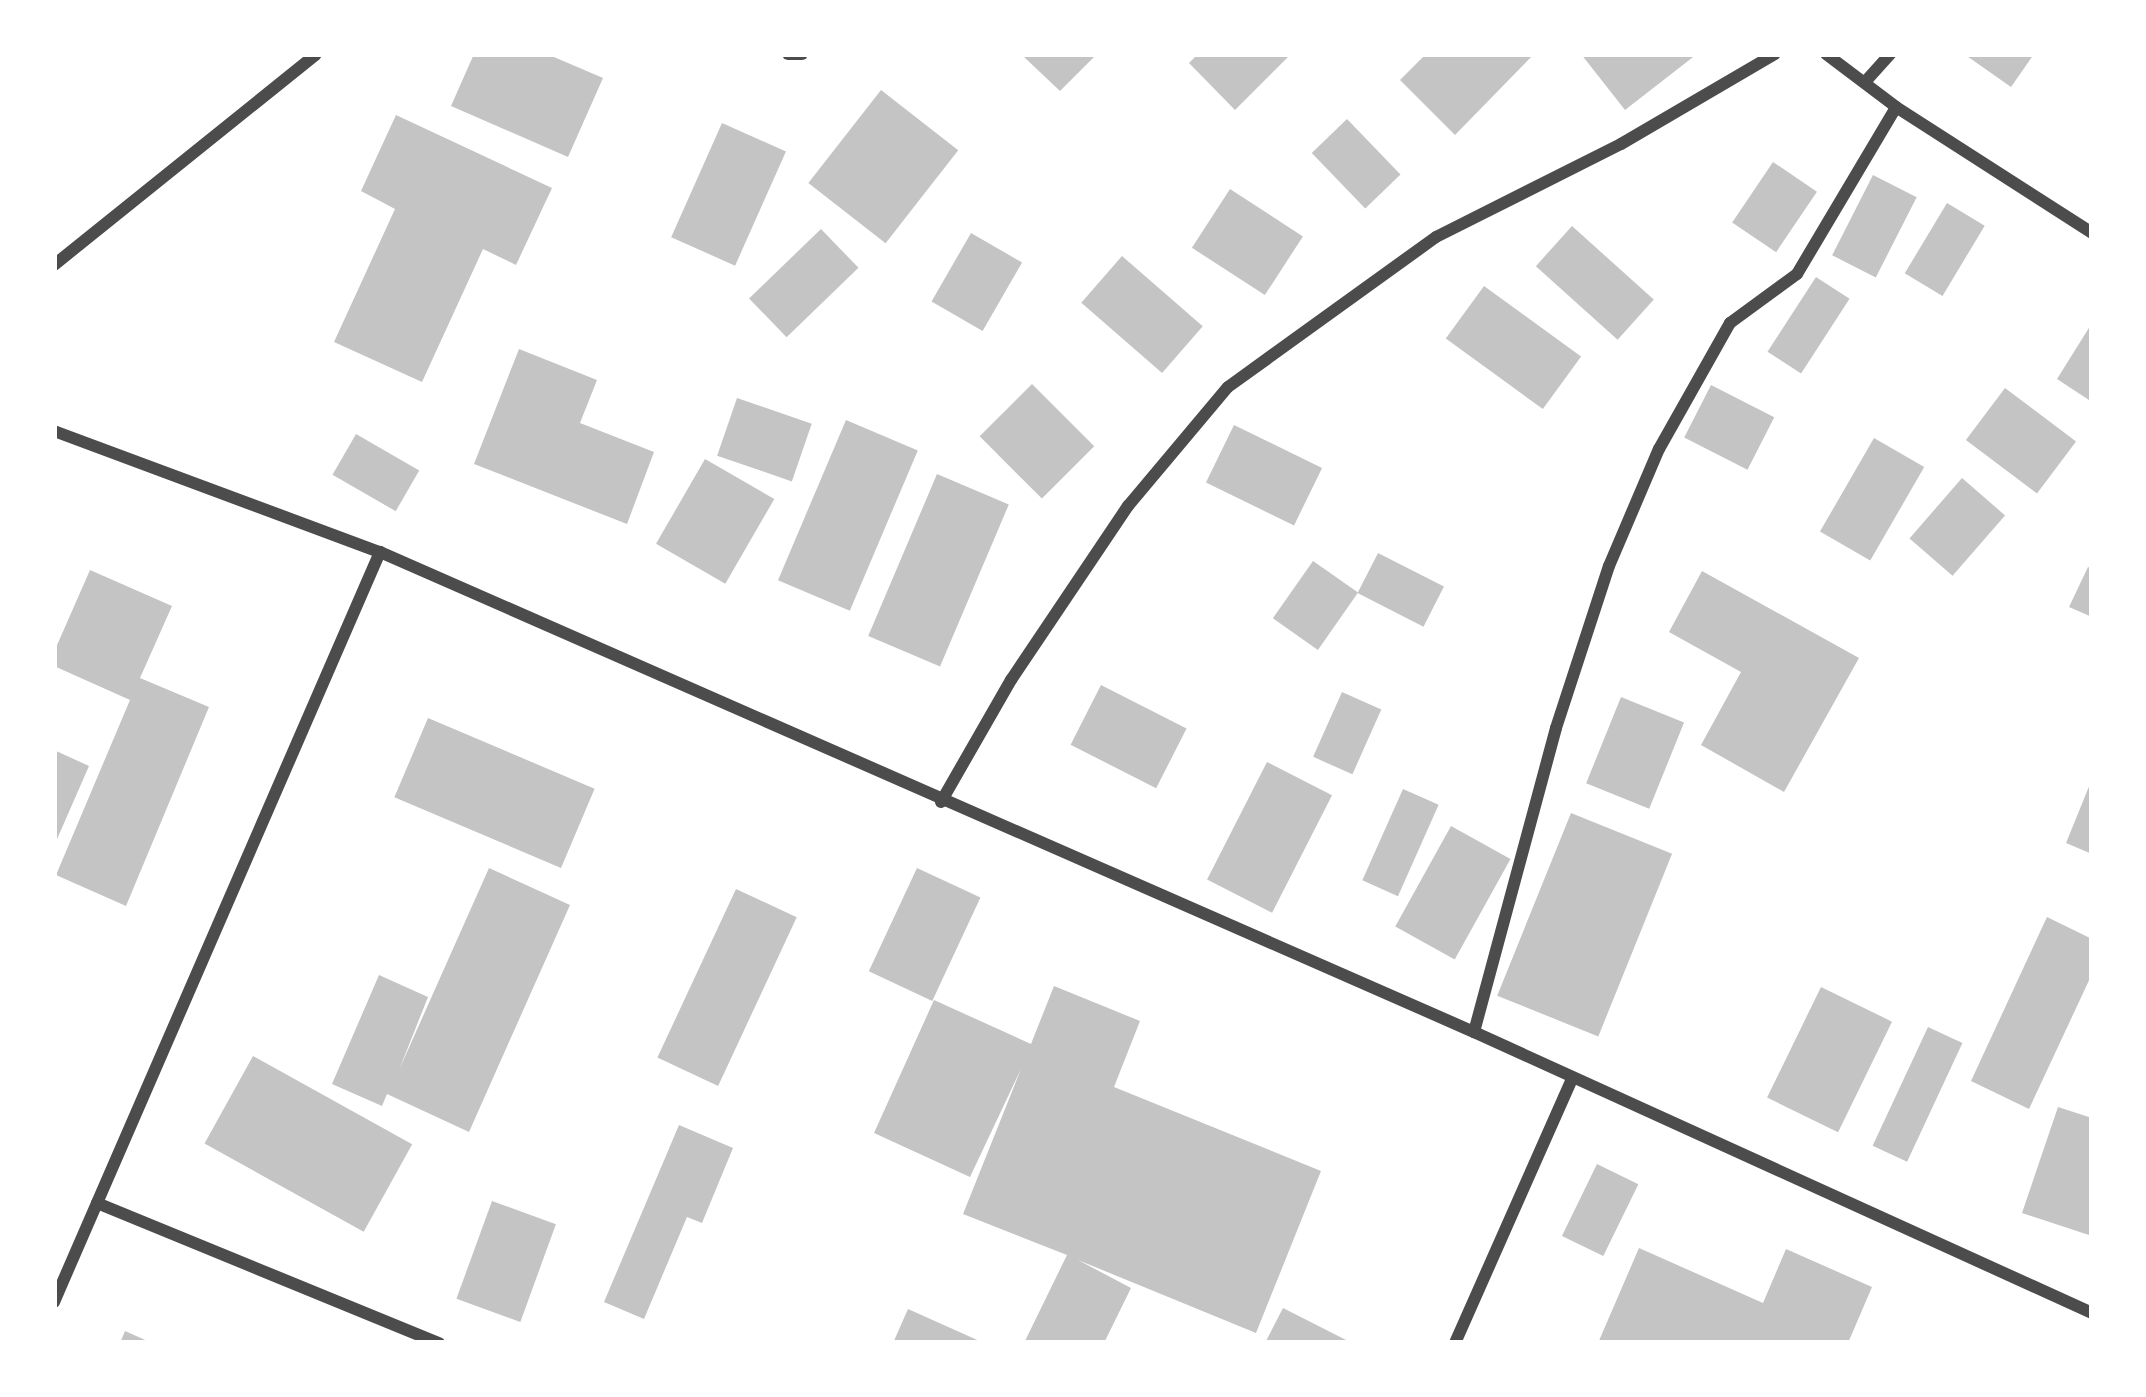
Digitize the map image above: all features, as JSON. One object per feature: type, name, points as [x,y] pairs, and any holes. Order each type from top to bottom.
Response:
[{"type":"street","points":[[54,265],[316,54]]},
{"type":"street","points":[[788,54],[802,54]]},
{"type":"street","points":[[941,802],[1011,680],[1128,506],[1228,387],[1436,237],[1621,144],[1775,54]]},
{"type":"street","points":[[1826,54],[1896,107],[2092,233]]},
{"type":"street","points":[[1865,82],[1890,54]]},
{"type":"street","points":[[1474,1032],[1556,728],[1609,566],[1659,449],[1730,323],[1797,274],[1896,107]]},
{"type":"street","points":[[54,431],[380,552],[1474,1032],[2092,1313]]},
{"type":"street","points":[[54,1302],[380,552]]},
{"type":"street","points":[[1455,1343],[1572,1079]]},
{"type":"street","points":[[97,1203],[439,1343]]},
{"type":"building","points":[[474,54],[547,54],[603,78],[568,157],[451,106]]},
{"type":"building","points":[[1097,54],[1060,91],[1024,57]]},
{"type":"building","points":[[1198,54],[1291,54],[1235,110],[1189,63]]},
{"type":"building","points":[[1426,54],[1534,54],[1455,135],[1400,80]]},
{"type":"building","points":[[1581,54],[1697,54],[1625,110]]},
{"type":"building","points":[[1964,54],[2034,54],[2011,87]]},
{"type":"building","points":[[881,90],[958,150],[886,243],[808,183]]},
{"type":"building","points":[[396,115],[552,188],[516,265],[483,249],[422,382],[334,342],[395,209],[361,191]]},
{"type":"building","points":[[1347,119],[1400,174],[1365,208],[1312,153]]},
{"type":"building","points":[[722,123],[786,151],[735,266],[671,237]]},
{"type":"building","points":[[1773,162],[1817,192],[1776,252],[1732,223]]},
{"type":"building","points":[[1873,175],[1917,197],[1876,277],[1832,255]]},
{"type":"building","points":[[1230,189],[1303,236],[1265,295],[1192,248]]},
{"type":"building","points":[[1947,203],[1985,226],[1942,296],[1905,273]]},
{"type":"building","points":[[1572,226],[1654,300],[1618,340],[1536,266]]},
{"type":"building","points":[[821,229],[859,268],[787,337],[749,298]]},
{"type":"building","points":[[971,233],[1022,262],[983,331],[932,301]]},
{"type":"building","points":[[1122,256],[1203,326],[1162,373],[1081,303]]},
{"type":"building","points":[[1816,277],[1850,299],[1801,373],[1768,352]]},
{"type":"building","points":[[1484,286],[1581,357],[1543,409],[1446,339]]},
{"type":"building","points":[[2092,323],[2092,402],[2057,379]]},
{"type":"building","points":[[519,349],[597,380],[580,423],[654,452],[627,524],[474,464]]},
{"type":"building","points":[[1032,384],[1094,446],[1042,499],[980,436]]},
{"type":"building","points":[[1711,385],[1774,417],[1747,470],[1684,438]]},
{"type":"building","points":[[2005,388],[2076,442],[2037,493],[1966,440]]},
{"type":"building","points":[[737,398],[812,424],[792,481],[717,456]]},
{"type":"building","points":[[846,420],[918,450],[850,611],[778,580]]},
{"type":"building","points":[[1234,425],[1322,468],[1294,525],[1206,483]]},
{"type":"building","points":[[356,434],[419,470],[396,511],[332,475]]},
{"type":"building","points":[[1874,438],[1924,467],[1870,561],[1820,532]]},
{"type":"building","points":[[705,459],[774,499],[725,584],[656,544]]},
{"type":"building","points":[[937,474],[1009,504],[940,666],[868,636]]},
{"type":"building","points":[[1962,478],[2005,515],[1953,576],[1910,538]]},
{"type":"building","points":[[1378,553],[1444,587],[1424,627],[1358,593]]},
{"type":"building","points":[[1313,561],[1358,593],[1318,650],[1273,618]]},
{"type":"building","points":[[2088,567],[2092,569],[2092,617],[2069,607]]},
{"type":"building","points":[[90,570],[172,606],[140,678],[209,707],[126,906],[56,875],[130,700],[54,666],[54,652]]},
{"type":"building","points":[[1702,571],[1859,658],[1784,792],[1701,745],[1741,672],[1669,632]]},
{"type":"building","points":[[1101,685],[1187,729],[1156,788],[1071,745]]},
{"type":"building","points":[[1342,692],[1381,709],[1352,774],[1313,757]]},
{"type":"building","points":[[1621,697],[1684,722],[1649,809],[1586,783]]},
{"type":"building","points":[[428,718],[595,789],[561,868],[394,797]]},
{"type":"building","points":[[54,750],[89,766],[54,846]]},
{"type":"building","points":[[1267,762],[1332,795],[1272,913],[1207,880]]},
{"type":"building","points":[[2092,779],[2092,854],[2066,843]]},
{"type":"building","points":[[1403,789],[1439,805],[1398,896],[1362,880]]},
{"type":"building","points":[[1571,813],[1672,854],[1598,1036],[1497,996]]},
{"type":"building","points":[[1451,826],[1510,859],[1455,960],[1395,927]]},
{"type":"building","points":[[489,868],[570,905],[469,1132],[387,1094],[382,1106],[332,1084],[379,975],[428,997],[399,1070]]},
{"type":"building","points":[[917,868],[980,898],[932,1001],[869,971]]},
{"type":"building","points":[[736,889],[797,917],[718,1086],[657,1058]]},
{"type":"building","points":[[2047,917],[2092,939],[2092,974],[2029,1109],[1971,1081]]},
{"type":"building","points":[[1054,986],[1140,1021],[1114,1087],[1321,1171],[1256,1333],[1078,1260],[1131,1288],[1104,1343],[1024,1343],[1067,1255],[963,1214],[1021,1069],[970,1177],[874,1133],[934,1000],[1031,1044]]},
{"type":"building","points":[[1821,987],[1892,1022],[1838,1132],[1767,1098]]},
{"type":"building","points":[[1928,1027],[1962,1043],[1907,1162],[1873,1146]]},
{"type":"building","points":[[253,1056],[412,1144],[364,1232],[205,1143]]},
{"type":"building","points":[[2058,1107],[2092,1118],[2092,1236],[2022,1213]]},
{"type":"building","points":[[679,1125],[733,1148],[702,1223],[687,1217],[644,1319],[604,1302]]},
{"type":"building","points":[[1597,1164],[1638,1184],[1603,1256],[1562,1236]]},
{"type":"building","points":[[492,1201],[556,1224],[520,1322],[456,1299]]},
{"type":"building","points":[[1639,1248],[1763,1303],[1786,1249],[1872,1287],[1848,1343],[1598,1343]]},
{"type":"building","points":[[1283,1308],[1352,1343],[1265,1343]]},
{"type":"building","points":[[908,1309],[984,1343],[893,1343]]},
{"type":"building","points":[[125,1331],[152,1343],[120,1343]]}]
